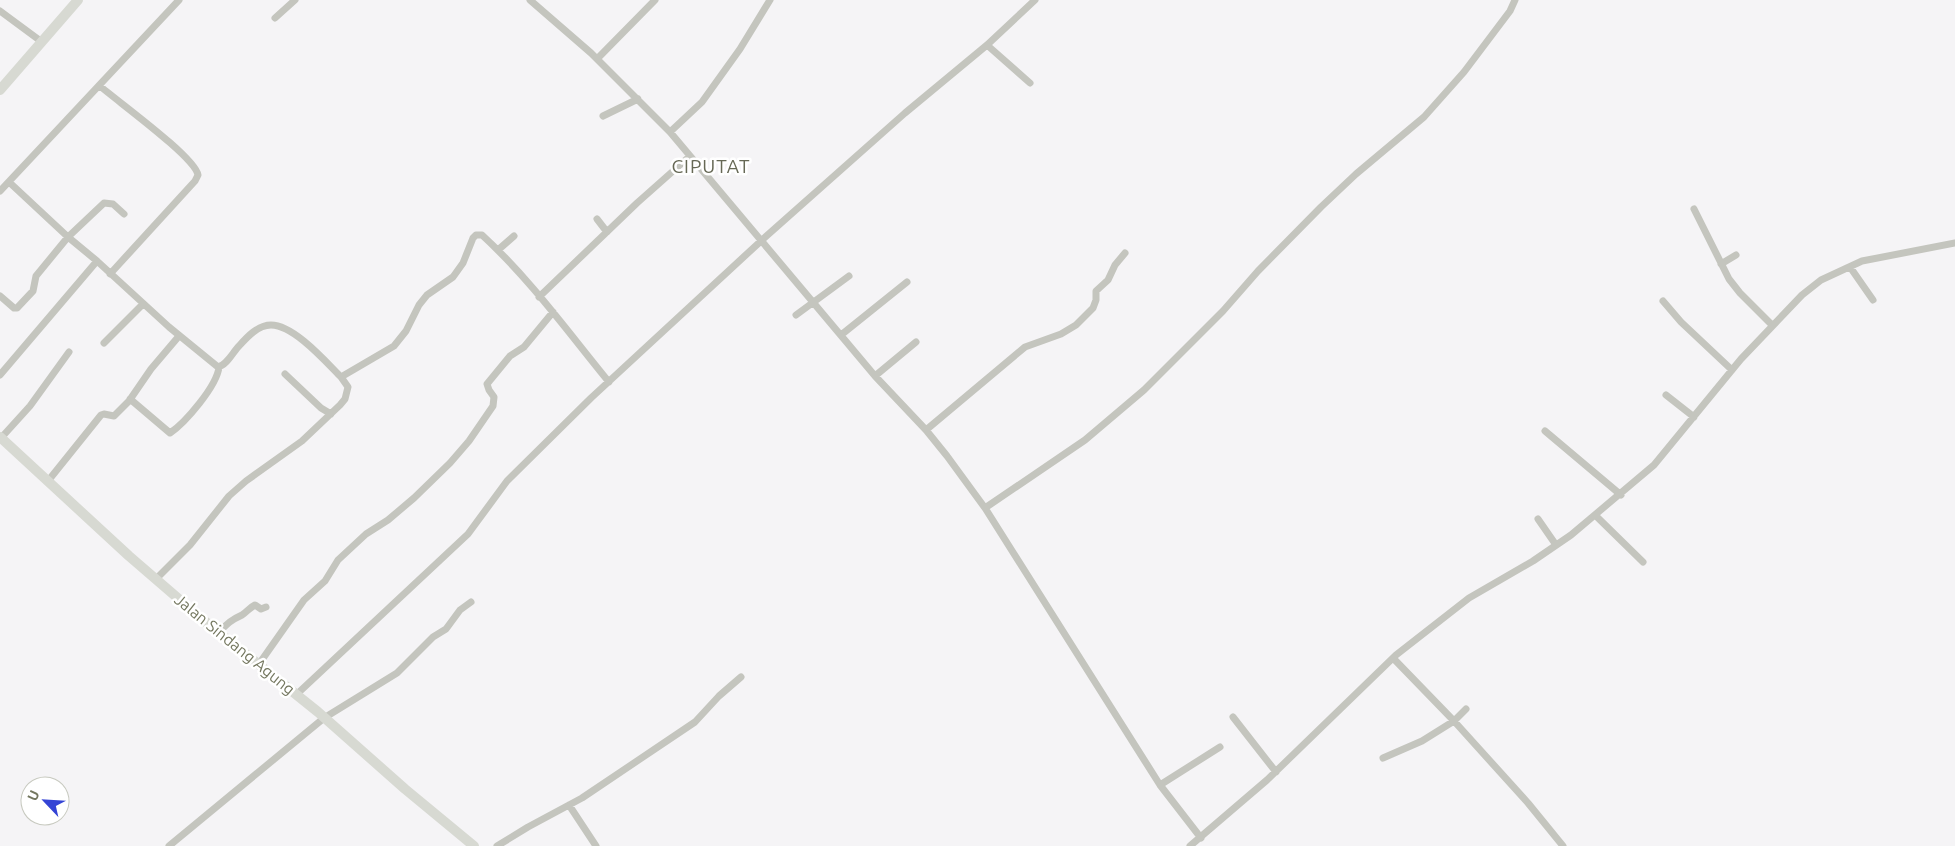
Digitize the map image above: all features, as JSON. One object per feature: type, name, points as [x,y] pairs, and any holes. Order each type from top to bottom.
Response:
[{"type":"main road","points":[[0,90],[78,0]]},
{"type":"main road","name":"Jalan Sindang Agung","points":[[0,438],[156,579],[297,694],[404,789],[474,846]]},
{"type":"street","points":[[0,191],[179,0]]},
{"type":"street","points":[[275,18],[295,0]]},
{"type":"street","points":[[530,0],[584,46],[670,132],[875,376],[926,430],[985,508],[1160,785],[1201,838]]},
{"type":"street","points":[[597,59],[655,0]]},
{"type":"street","points":[[670,132],[702,102],[740,49],[770,0]]},
{"type":"street","points":[[297,694],[468,534],[507,481],[610,382],[762,240],[905,113],[987,45],[1035,0]]},
{"type":"street","points":[[985,508],[1085,440],[1144,390],[1223,312],[1258,271],[1321,207],[1356,174],[1424,117],[1445,95],[1510,11],[1515,0]]},
{"type":"street","points":[[0,12],[42,42]]},
{"type":"street","points":[[987,45],[1030,83]]},
{"type":"street","points":[[100,86],[169,142],[195,169],[198,175],[195,181],[110,274]]},
{"type":"street","points":[[603,116],[638,99]]},
{"type":"street","points":[[539,296],[690,156]]},
{"type":"street","points":[[9,182],[179,336],[219,367]]},
{"type":"street","points":[[0,296],[16,308],[33,291],[36,276],[68,237],[104,203],[113,204],[124,214]]},
{"type":"street","points":[[1694,209],[1721,264],[1740,293],[1772,325]]},
{"type":"street","points":[[597,219],[607,232]]},
{"type":"street","points":[[341,377],[394,346],[406,331],[418,306],[427,295],[453,276],[463,263],[473,238],[476,235],[482,235],[498,250],[553,312],[610,382]]},
{"type":"street","points":[[498,250],[514,236]]},
{"type":"street","points":[[1190,846],[1276,772],[1393,658],[1469,598],[1533,561],[1556,545],[1620,495],[1654,465],[1732,370],[1772,325],[1802,295],[1821,280],[1862,261],[1955,243]]},
{"type":"street","points":[[926,430],[1025,347],[1061,334],[1080,322],[1093,308],[1096,300],[1096,291],[1108,280],[1115,265],[1125,252]]},
{"type":"street","points":[[1721,264],[1736,255]]},
{"type":"street","points":[[0,375],[97,261]]},
{"type":"street","points":[[1850,267],[1873,300]]},
{"type":"street","points":[[796,315],[849,276]]},
{"type":"street","points":[[841,335],[907,282]]},
{"type":"street","points":[[1663,301],[1681,322],[1732,370]]},
{"type":"street","points":[[104,343],[143,304]]},
{"type":"street","points":[[259,664],[304,600],[326,581],[338,560],[366,534],[388,520],[414,498],[460,452],[493,406],[494,396],[488,390],[487,384],[510,356],[524,347],[553,312]]},
{"type":"street","points":[[130,399],[170,433],[187,417],[207,392],[217,376],[219,367],[249,336],[264,326],[271,325],[280,326],[302,341],[347,384],[346,397],[330,414],[302,441],[246,481],[229,496],[190,545],[156,579]]},
{"type":"street","points":[[48,481],[101,416],[105,414],[114,416],[130,399],[150,369],[179,336]]},
{"type":"street","points":[[875,376],[916,342]]},
{"type":"street","points":[[0,438],[30,406],[69,352]]},
{"type":"street","points":[[285,374],[330,414]]},
{"type":"street","points":[[1666,395],[1694,417]]},
{"type":"street","points":[[1545,431],[1620,495]]},
{"type":"street","points":[[1595,515],[1643,562]]},
{"type":"street","points":[[1538,519],[1556,545]]},
{"type":"street","points":[[169,846],[324,718],[391,678],[433,637],[449,627],[460,610],[471,602]]},
{"type":"street","points":[[219,632],[233,618],[242,615],[248,608],[255,606],[262,609],[266,607]]},
{"type":"street","points":[[1393,658],[1454,721],[1528,803],[1563,846]]},
{"type":"street","points":[[497,846],[590,793],[695,722],[741,677]]},
{"type":"street","points":[[1383,758],[1422,741],[1454,721],[1466,709]]},
{"type":"street","points":[[1233,718],[1276,772]]},
{"type":"street","points":[[1160,785],[1220,747]]},
{"type":"street","points":[[568,805],[596,846]]},
{"type":"district","name":"CIPUTAT","points":[[711,166]]}]
